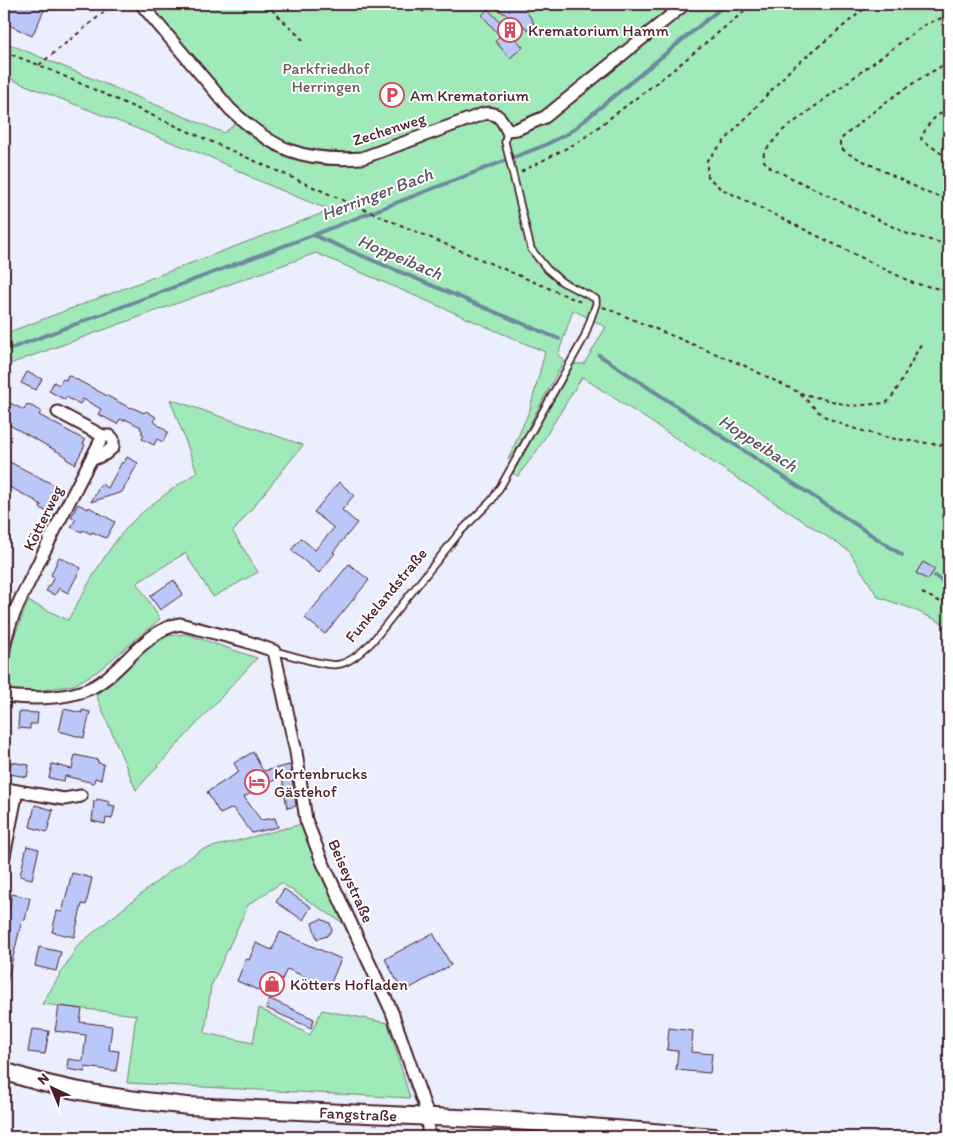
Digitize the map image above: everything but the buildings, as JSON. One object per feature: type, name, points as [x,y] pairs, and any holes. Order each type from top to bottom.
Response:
[{"type":"main road","name":"Fangstraße","points":[[4,1071],[54,1085],[138,1100],[188,1106],[502,1120],[715,1137]]},
{"type":"street","name":"Zechenweg","points":[[141,4],[230,109],[267,141],[287,150],[306,156],[328,159],[362,158],[472,117],[489,113],[498,116],[506,136]]},
{"type":"street","points":[[506,136],[517,128],[545,117],[686,4]]},
{"type":"street","name":"Kötterweg","points":[[4,648],[11,623],[26,588],[103,436],[58,412]]},
{"type":"street","name":"Funkelandstraße","points":[[4,696],[24,698],[54,697],[74,694],[92,687],[142,645],[170,625],[180,624],[245,641],[274,651]]},
{"type":"street","name":"Beiseystraße","points":[[274,651],[296,752],[306,820],[322,861],[392,1012],[428,1116],[428,1137]]},
{"type":"street","points":[[4,788],[64,800],[81,796]]},
{"type":"street","points":[[4,856],[17,791]]},
{"type":"lane","points":[[506,136],[512,175],[531,249],[562,282],[596,299],[596,306]]},
{"type":"lane","name":"Funkelandstraße","points":[[274,651],[322,663],[339,665],[359,655],[372,642],[460,532],[492,500],[584,338],[596,306]]},
{"type":"path","points":[[39,66],[114,4]]},
{"type":"path","points":[[266,4],[305,42]]},
{"type":"path","points":[[416,4],[425,13]]},
{"type":"path","points":[[512,175],[580,141],[673,70],[753,4]]},
{"type":"path","points":[[870,4],[790,70],[707,160],[707,176],[720,188],[913,283],[949,291]]},
{"type":"path","points":[[949,15],[924,25],[782,130],[764,152],[763,160],[771,168],[908,234],[949,245]]},
{"type":"path","points":[[4,52],[391,221],[596,306],[629,316],[745,366],[798,392],[851,406],[886,403],[891,400],[896,392],[921,344]]},
{"type":"path","points":[[949,62],[929,73],[861,121],[840,140],[840,147],[847,153],[928,193],[949,200]]},
{"type":"path","points":[[949,109],[937,115],[925,129],[921,140],[949,159]]},
{"type":"path","points":[[798,392],[822,414],[852,428],[889,438],[949,446]]},
{"type":"path","points":[[922,593],[949,606]]},
{"type":"green space","name":"Parkfriedhof Herringen","points":[[143,4],[949,4],[949,626],[910,608],[878,597],[849,551],[582,377],[536,452],[518,476],[513,473],[574,364],[584,364],[606,327],[573,310],[558,355],[564,360],[514,454],[508,460],[530,409],[545,352],[316,253],[4,366],[4,334],[331,210],[257,180],[212,158],[4,75],[4,42],[224,133],[236,123],[273,137],[238,110]]},
{"type":"green space","points":[[170,399],[303,445],[233,532],[258,572],[213,597],[185,553],[137,583],[160,619],[98,671],[74,685],[36,691],[14,692],[5,683],[13,640],[28,601],[68,620],[104,558],[130,524],[154,503],[197,472]]},
{"type":"green space","points":[[186,634],[257,658],[136,790],[96,695],[140,655],[167,636]]},
{"type":"green space","points":[[306,823],[346,925],[281,883],[248,905],[211,986],[205,1033],[253,1043],[259,1008],[310,1035],[322,1010],[388,1023],[410,1098],[127,1083],[136,1015],[42,1004],[78,945],[170,871],[201,850]]},
{"type":"waterway","name":"Herringer Bach","points":[[4,351],[543,146],[569,133],[726,4]]},
{"type":"waterway","name":"Hoppeibach","points":[[313,235],[559,339]]},
{"type":"waterway","name":"Hoppeibach","points":[[599,355],[902,555]]},
{"type":"waterway","name":"Hoppeibach","points":[[935,576],[949,585]]},
{"type":"place","name":"Krematorium Hamm","points":[[510,30]]},
{"type":"place","name":"Am Krematorium","points":[[392,95]]},
{"type":"place","name":"Kortenbrucks Gästehof","points":[[257,782]]},
{"type":"place","name":"Kötters Hofladen","points":[[272,984]]}]
